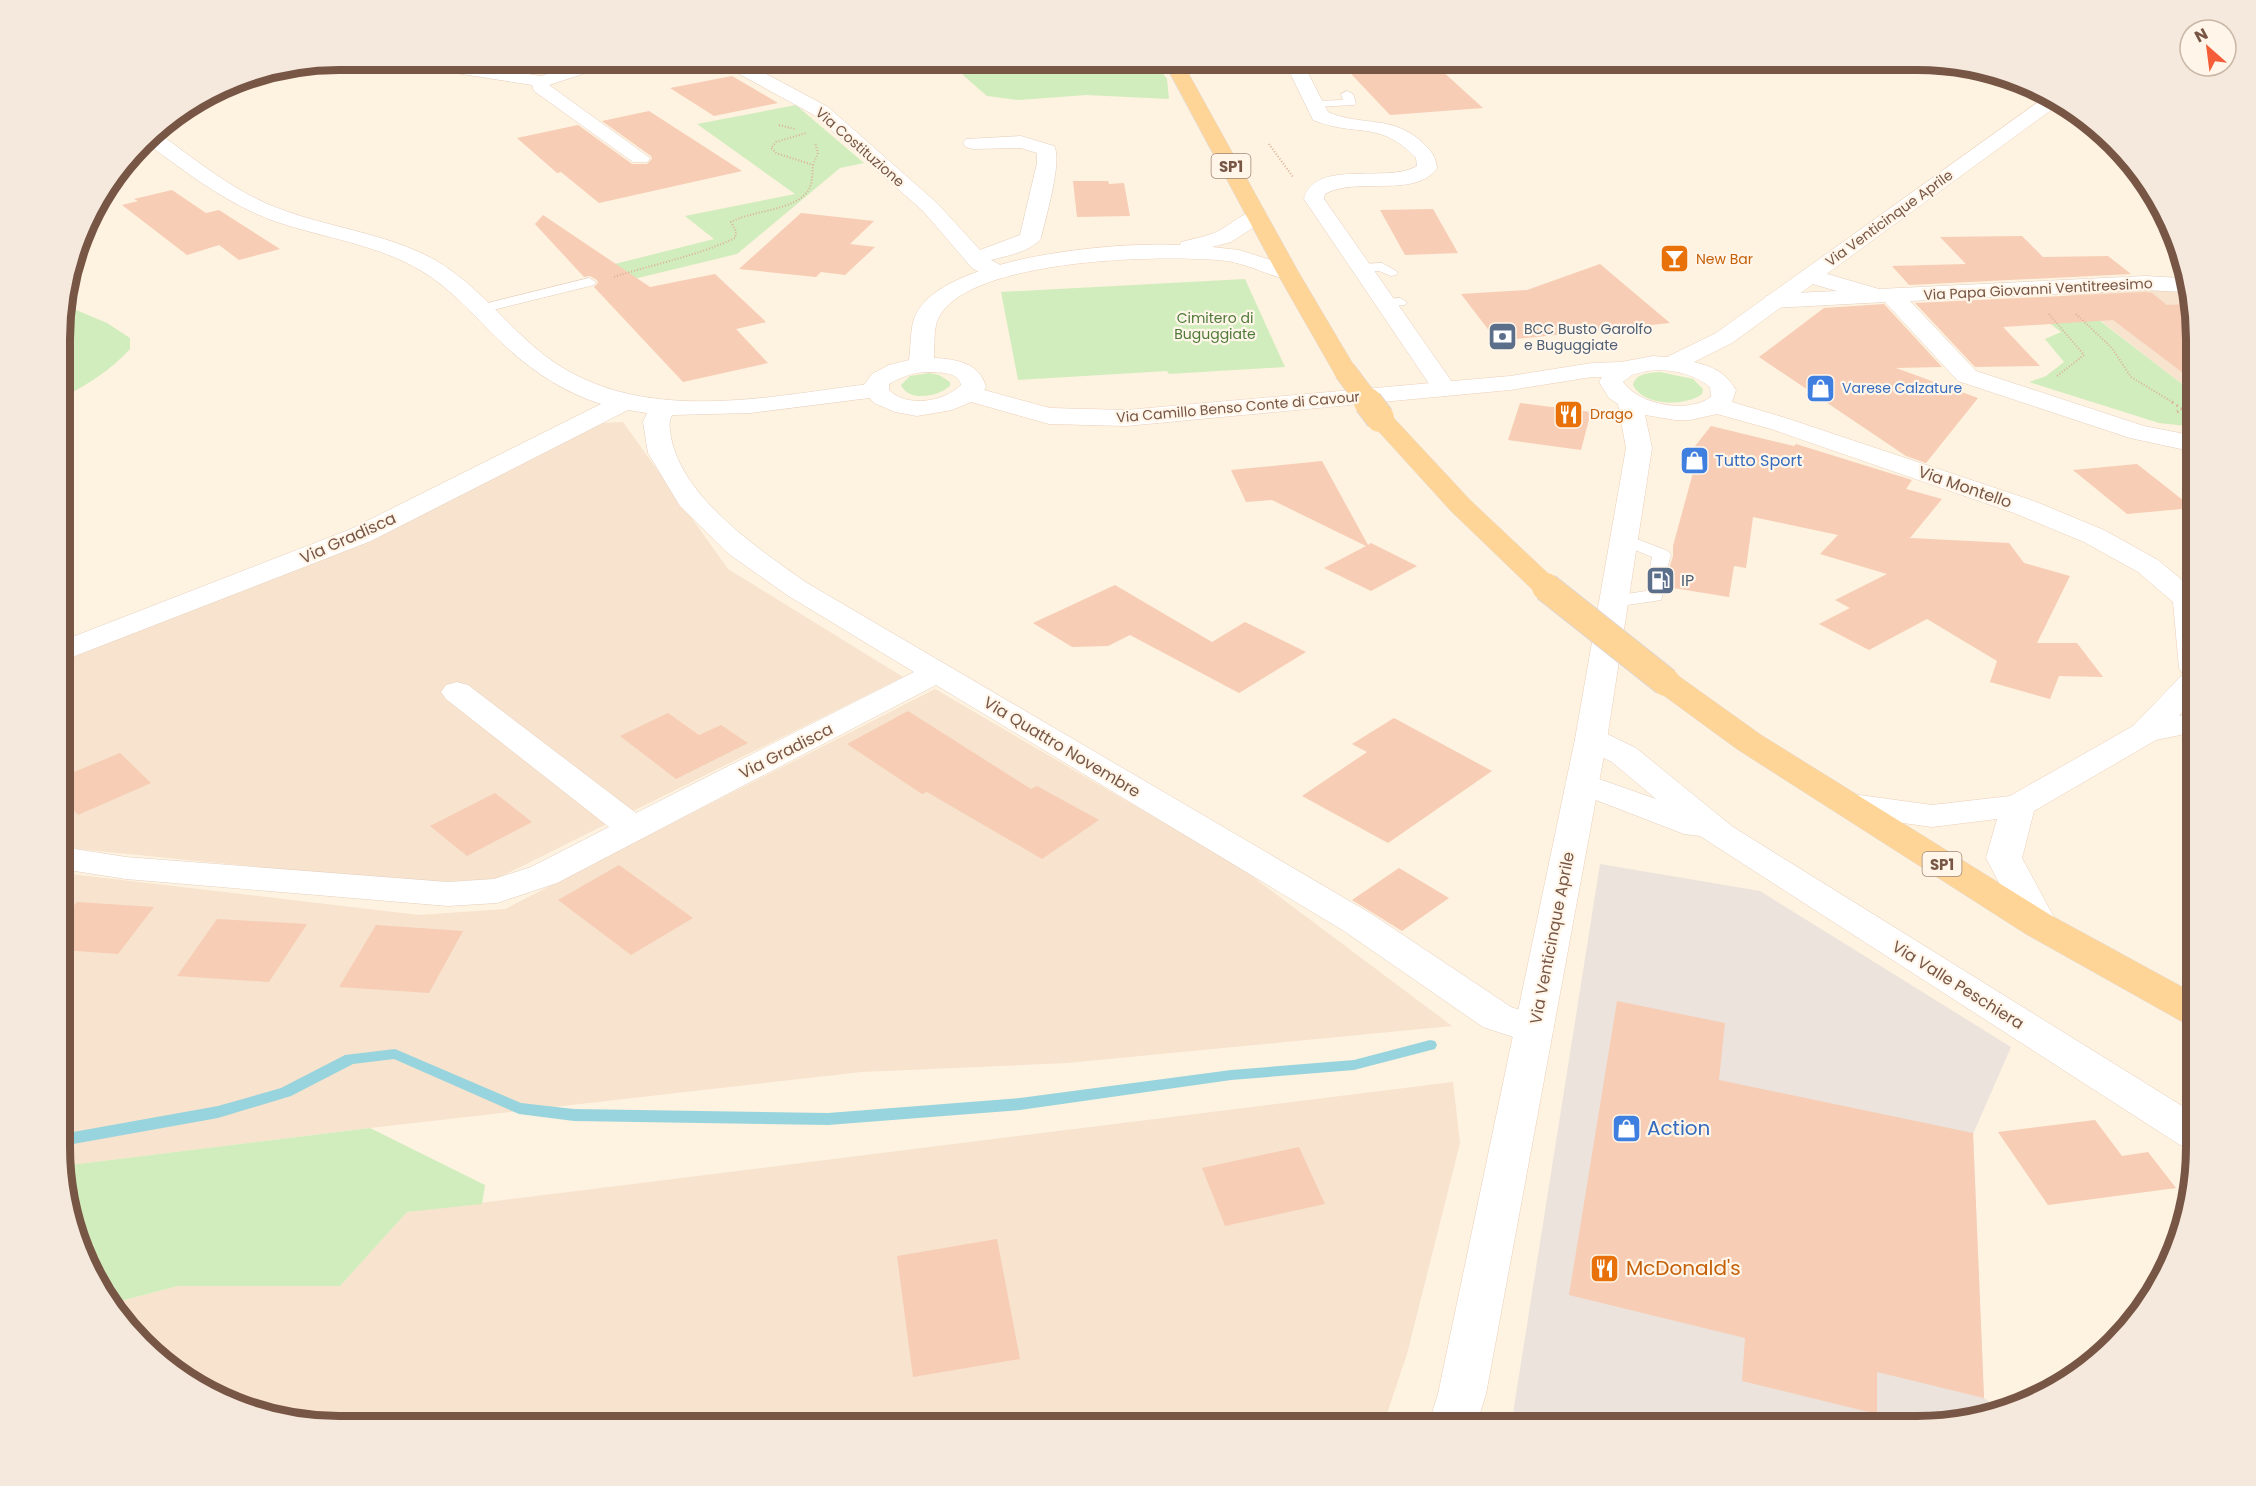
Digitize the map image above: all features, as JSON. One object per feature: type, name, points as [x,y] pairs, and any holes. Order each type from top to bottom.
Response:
[{"type":"main road","name":"SP1","points":[[1178,70],[1288,273],[1345,372],[1380,418],[1449,495],[1546,587],[1666,682],[1749,742],[2039,925],[2186,1006]]},
{"type":"street","points":[[470,70],[542,81],[576,70]]},
{"type":"street","name":"Via Costituzione","points":[[745,70],[821,111],[930,207],[980,263],[996,272]]},
{"type":"street","points":[[1295,70],[1320,116],[1326,120],[1386,128],[1397,132],[1426,157],[1427,168],[1412,176],[1355,181],[1318,192],[1321,213],[1360,268],[1393,302],[1428,353],[1445,389]]},
{"type":"street","points":[[542,81],[540,87],[640,158]]},
{"type":"street","name":"Via Venticinque Aprile","points":[[1671,364],[1724,338],[2047,105]]},
{"type":"street","points":[[157,141],[235,195],[264,210],[395,250],[427,265],[481,309],[534,359],[560,377],[624,402],[662,407],[720,406],[877,390]]},
{"type":"street","points":[[973,143],[1028,143],[1047,150],[1047,163],[1030,238],[1009,248],[975,258]]},
{"type":"street","points":[[1172,251],[1223,237],[1258,216]]},
{"type":"street","points":[[921,365],[926,318],[940,300],[965,285],[996,272],[1038,262],[1079,257],[1172,251],[1231,255],[1288,273]]},
{"type":"street","name":"Via Papa Giovanni Ventitreesimo","points":[[1810,276],[1885,296],[1967,376],[2139,433],[2186,442]]},
{"type":"street","name":"Via Papa Giovanni Ventitreesimo","points":[[1774,301],[2120,284],[2178,279]]},
{"type":"street","points":[[1639,448],[1716,393],[1718,360],[1724,338]]},
{"type":"street","name":"Via Camillo Benso Conte di Cavour","points":[[969,394],[1049,416],[1126,418],[1509,383],[1592,370],[1623,369],[1645,364],[1671,364]]},
{"type":"street","name":"Via Montello","points":[[1671,364],[1697,370],[1716,393],[1780,424],[2044,516],[2094,536],[2148,566],[2186,598]]},
{"type":"street","points":[[921,365],[949,366],[969,375],[974,387],[969,394],[947,404],[917,407],[890,402],[877,390],[878,383],[883,377],[906,367],[921,365]]},
{"type":"street","name":"Via Venticinque Aprile","points":[[1455,1416],[1462,1394],[1591,739],[1639,448],[1626,400],[1614,390],[1611,382],[1614,375],[1623,369]]},
{"type":"street","name":"Via Camillo Benso Conte di Cavour","points":[[1509,383],[1593,388],[1658,410],[1689,412]]},
{"type":"street","name":"Via Gradisca","points":[[70,649],[361,535],[624,402]]},
{"type":"street","name":"Via Quattro Novembre","points":[[662,407],[656,422],[661,453],[690,500],[739,548],[797,589],[1358,922],[1497,1017],[1534,1030]]},
{"type":"street","name":"Via Gradisca","points":[[70,859],[126,868],[448,894],[497,891],[544,875],[938,672]]},
{"type":"street","points":[[1845,804],[1932,816],[2018,806],[2145,733],[2186,690]]},
{"type":"street","points":[[457,692],[634,830]]},
{"type":"street","points":[[2145,733],[2186,724]]},
{"type":"street","name":"Via Valle Peschiera","points":[[1591,739],[1624,755],[1720,835],[2186,1128]]},
{"type":"street","name":"Via Valle Peschiera","points":[[1582,783],[1720,835]]},
{"type":"street","points":[[2018,806],[2004,858],[2039,925]]},
{"type":"lane","points":[[1315,104],[1350,103],[1347,94]]},
{"type":"lane","points":[[1360,268],[1382,267],[1391,272]]},
{"type":"lane","points":[[481,309],[589,282]]},
{"type":"lane","points":[[1614,601],[1654,596],[1662,555],[1624,539]]},
{"type":"path","points":[[589,282],[626,275],[650,265],[721,246],[735,238],[736,231],[732,222],[741,215],[787,205],[800,198],[810,188],[813,165],[818,153],[807,133],[779,125]]},
{"type":"path","points":[[807,133],[776,142],[771,148],[782,155],[813,165]]},
{"type":"path","points":[[1269,144],[1298,184],[1318,192]]},
{"type":"path","points":[[2056,310],[2048,313],[2071,337],[2084,355],[2058,374],[2059,382]]},
{"type":"path","points":[[2075,313],[2091,326],[2122,361],[2129,376],[2149,391],[2182,409],[2179,412],[2155,416],[2139,433]]},
{"type":"shaded area","points":[[2168,288],[2181,291],[2186,340],[2186,387],[2065,293]]},
{"type":"shaded area","points":[[623,422],[728,569],[903,677],[496,879],[418,883],[70,846],[70,657],[321,558],[604,423]]},
{"type":"shaded area","points":[[935,689],[1241,868],[1452,1026],[1067,1063],[861,1072],[71,1165],[70,874],[419,915],[505,909]]},
{"type":"shaded area","points":[[1600,864],[1760,891],[2011,1047],[1973,1134],[1984,1398],[1993,1404],[1952,1413],[1916,1416],[1513,1416]]},
{"type":"shaded area","points":[[1453,1082],[1460,1143],[1407,1354],[1386,1416],[322,1415],[270,1406],[221,1388],[190,1370],[162,1349],[137,1324],[120,1301],[178,1286],[340,1286],[407,1212]]},
{"type":"green space","points":[[960,70],[1160,70],[1167,79],[1169,99],[1086,95],[1019,100],[987,96]]},
{"type":"green space","points":[[796,105],[864,163],[840,168],[737,254],[609,285],[591,270],[714,239],[685,216],[795,194],[697,124]]},
{"type":"green space","name":"Cimitero di Buguggiate","points":[[1245,279],[1285,367],[1018,380],[1001,292]]},
{"type":"green space","points":[[2069,297],[2186,387],[2186,426],[2159,423],[2029,382],[2046,376],[2064,362],[2045,339],[2061,332],[2020,301]]},
{"type":"green space","points":[[73,308],[107,323],[130,338],[130,349],[115,364],[70,394]]},
{"type":"green space","points":[[1660,372],[1693,379],[1703,389],[1702,394],[1685,401],[1655,401],[1638,392],[1633,385],[1640,376]]},
{"type":"green space","points":[[929,373],[939,375],[950,382],[950,386],[938,393],[916,396],[910,394],[901,385],[910,376]]},
{"type":"green space","points":[[370,1128],[485,1185],[482,1204],[407,1212],[340,1286],[178,1286],[120,1301],[98,1265],[85,1233],[76,1199],[71,1165]]},
{"type":"building","points":[[1347,70],[1441,70],[1483,108],[1390,115]]},
{"type":"building","points":[[732,76],[778,103],[714,116],[670,88]]},
{"type":"building","points":[[649,111],[742,171],[599,203],[561,172],[557,173],[517,138],[578,125],[632,164],[647,164],[652,159],[651,156],[602,121]]},
{"type":"building","points":[[1073,181],[1124,183],[1130,216],[1077,217]]},
{"type":"building","points":[[172,190],[206,213],[219,210],[280,249],[239,260],[219,245],[187,255],[122,205],[138,201],[134,199]]},
{"type":"building","points":[[1433,209],[1458,253],[1405,255],[1380,210]]},
{"type":"building","points":[[801,213],[874,221],[850,244],[875,247],[845,275],[821,272],[816,277],[739,269]]},
{"type":"building","points":[[543,215],[650,287],[715,274],[766,322],[736,329],[768,363],[683,382],[594,287],[598,283],[597,280],[590,276],[584,277],[535,224]]},
{"type":"building","points":[[2022,236],[2043,257],[2108,256],[2131,274],[1909,285],[1892,266],[1966,264],[1940,237]]},
{"type":"building","points":[[1600,264],[1670,323],[1497,341],[1461,294],[1527,290]]},
{"type":"building","points":[[2152,293],[2167,305],[2183,304],[2186,375],[2113,320],[2003,327],[2040,366],[1975,367],[1915,303]]},
{"type":"building","points":[[1884,304],[1942,367],[1896,368],[1978,398],[1926,463],[1906,456],[1759,357],[1824,308]]},
{"type":"building","points":[[1520,403],[1591,412],[1581,450],[1508,440]]},
{"type":"building","points":[[1711,426],[1794,446],[1796,444],[1912,480],[1906,489],[1942,499],[1910,538],[2009,543],[2024,563],[2070,576],[2037,643],[2077,643],[2103,677],[2059,676],[2050,699],[1990,682],[1997,661],[1927,619],[1869,650],[1819,624],[1850,608],[1835,600],[1887,574],[1820,554],[1838,535],[1753,517],[1746,568],[1734,566],[1729,597],[1667,587],[1665,582],[1673,556],[1673,546],[1694,469],[1680,465]]},
{"type":"building","points":[[1322,461],[1368,545],[1371,543],[1417,566],[1371,591],[1324,568],[1366,546],[1272,500],[1246,502],[1231,470]]},
{"type":"building","points":[[2137,464],[2186,502],[2186,509],[2127,514],[2073,470]]},
{"type":"building","points":[[1115,585],[1212,642],[1245,622],[1306,652],[1239,693],[1130,635],[1108,646],[1072,647],[1033,623]]},
{"type":"building","points":[[908,711],[1031,789],[1037,786],[1099,820],[1042,859],[927,792],[922,794],[847,744]]},
{"type":"building","points":[[668,713],[699,735],[721,725],[748,743],[676,779],[620,736]]},
{"type":"building","points":[[1394,718],[1492,771],[1388,843],[1302,796],[1367,752],[1352,744]]},
{"type":"building","points":[[120,753],[151,783],[78,815],[70,806],[70,774]]},
{"type":"building","points":[[495,793],[532,822],[467,856],[430,826]]},
{"type":"building","points":[[619,865],[693,918],[631,955],[558,900]]},
{"type":"building","points":[[1399,868],[1449,898],[1402,931],[1352,900]]},
{"type":"building","points":[[77,902],[154,907],[118,954],[70,951],[70,910]]},
{"type":"building","points":[[217,919],[307,924],[269,982],[177,976]]},
{"type":"building","points":[[376,925],[463,931],[429,993],[339,987]]},
{"type":"building","points":[[1617,1001],[1725,1023],[1719,1080],[1973,1133],[1984,1398],[1877,1372],[1877,1414],[1742,1381],[1745,1338],[1569,1295]]},
{"type":"building","points":[[2095,1120],[2122,1156],[2148,1152],[2176,1188],[2048,1205],[1998,1132]]},
{"type":"building","points":[[1299,1147],[1325,1204],[1225,1226],[1202,1168]]},
{"type":"building","points":[[997,1239],[1020,1359],[913,1377],[897,1256]]},
{"type":"waterway","points":[[70,1139],[218,1112],[286,1092],[350,1059],[395,1054],[519,1108],[574,1115],[828,1119],[1020,1104],[1231,1075],[1354,1065],[1430,1045]]},
{"type":"place","name":"New Bar","points":[[1675,259]]},
{"type":"place","name":"BCC Busto Garolfo e Buguggiate","points":[[1503,337]]},
{"type":"place","name":"Varese Calzature","points":[[1821,388]]},
{"type":"place","name":"Drago","points":[[1569,414]]},
{"type":"place","name":"Tutto Sport","points":[[1694,460]]},
{"type":"place","name":"IP","points":[[1660,580]]},
{"type":"place","name":"Action","points":[[1626,1128]]},
{"type":"place","name":"McDonald's","points":[[1605,1268]]}]
